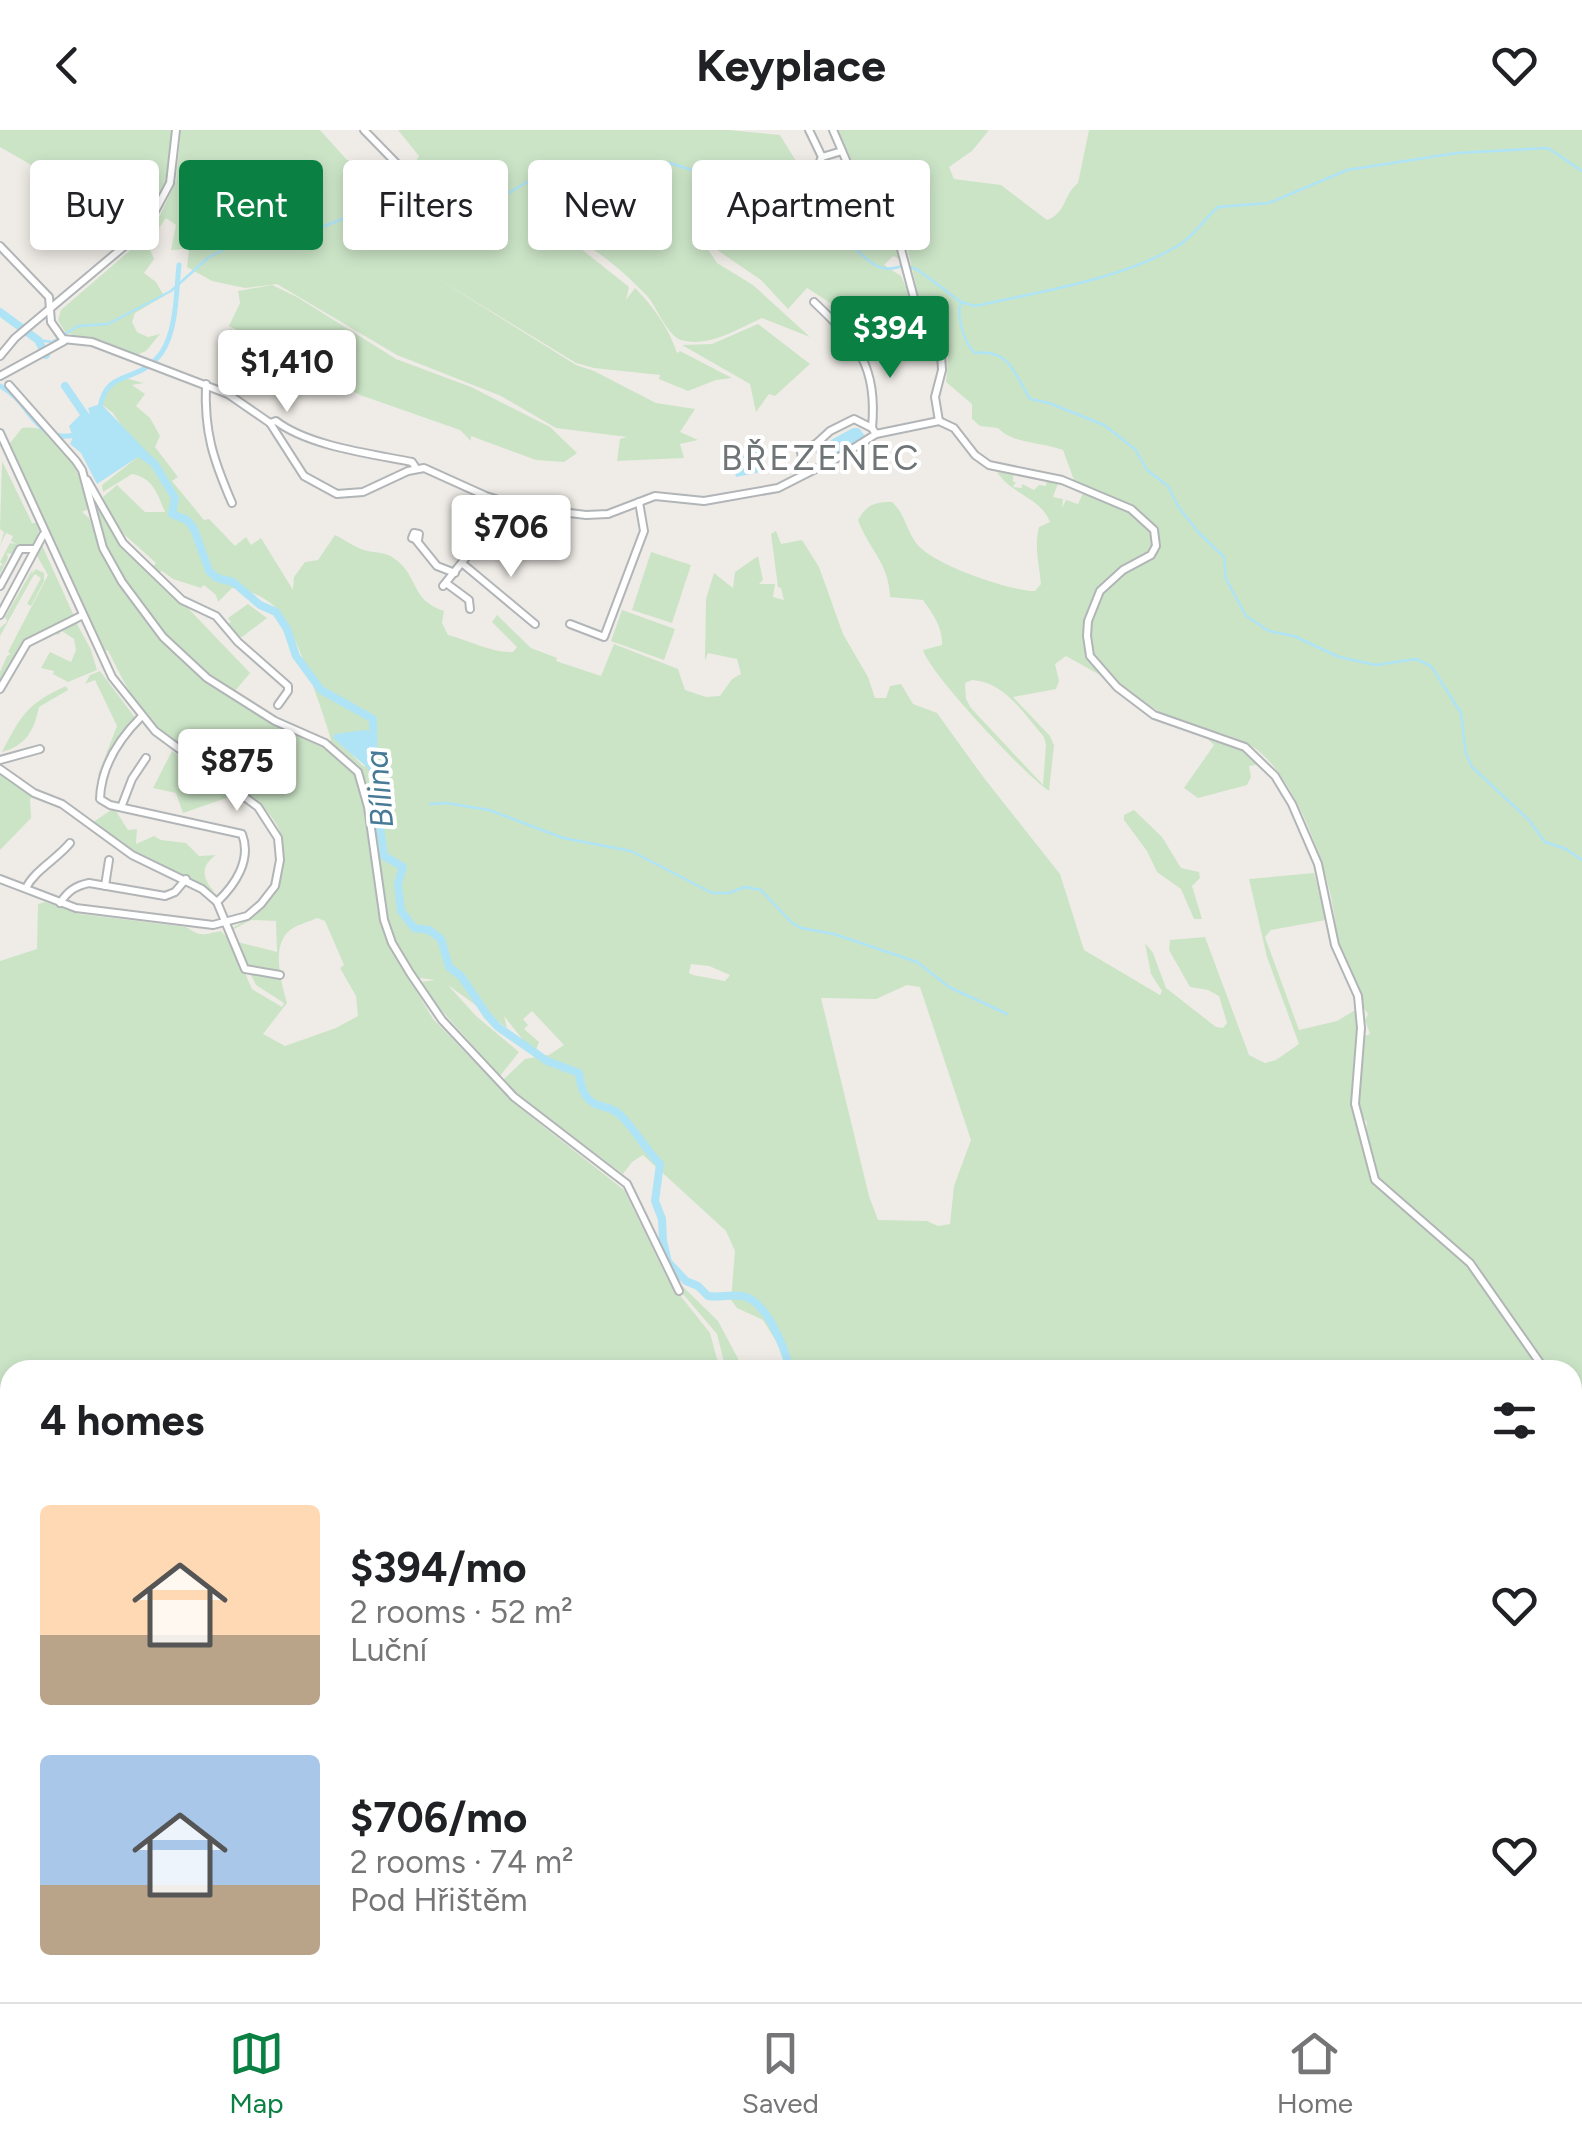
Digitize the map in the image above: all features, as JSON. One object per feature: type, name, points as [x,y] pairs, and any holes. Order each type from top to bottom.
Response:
[{"type":"street","points":[[0,356],[15,338],[121,252],[154,218],[170,183],[176,130]]},
{"type":"street","points":[[364,130],[393,160]]},
{"type":"street","points":[[808,130],[822,157]]},
{"type":"street","points":[[833,130],[858,188],[897,234],[914,298],[940,337],[942,370],[935,396],[939,421]]},
{"type":"street","points":[[821,160],[842,151]]},
{"type":"street","points":[[0,246],[45,292],[52,322],[63,338]]},
{"type":"street","points":[[814,302],[844,333],[869,369],[874,431]]},
{"type":"street","points":[[278,705],[288,686],[238,642],[223,622],[182,600],[123,543],[82,470],[57,437],[0,378],[12,368],[63,338],[92,342],[206,384],[270,423],[297,469],[332,493],[363,492],[416,468],[433,470],[509,504],[586,515],[608,514],[662,495],[704,501],[778,488],[874,431],[939,421],[954,428],[975,455],[989,465],[1062,480],[1131,509],[1154,530],[1157,542],[1151,554],[1106,584],[1095,600],[1086,636],[1090,656],[1117,687],[1154,715],[1245,747],[1275,776],[1318,864],[1334,945],[1358,996],[1361,1028],[1354,1094],[1375,1180],[1470,1263],[1538,1360]]},
{"type":"street","points":[[10,385],[12,368]]},
{"type":"street","points":[[206,384],[204,419],[211,456],[232,502]]},
{"type":"street","points":[[805,473],[801,452],[830,431],[851,420],[860,420],[874,431]]},
{"type":"street","points":[[270,423],[276,421],[334,445],[411,462],[416,468]]},
{"type":"street","points":[[0,433],[112,677],[141,717],[168,742],[258,806],[278,838],[280,870],[270,894],[246,916],[224,924],[201,925],[120,916],[60,903],[0,879]]},
{"type":"street","points":[[817,442],[826,462]]},
{"type":"street","points":[[82,470],[103,548],[122,582],[178,652],[206,678],[269,718],[337,750],[358,772],[368,807],[384,920],[392,944],[442,1020],[514,1097],[627,1184],[678,1291]]},
{"type":"street","points":[[570,624],[604,637],[644,531],[639,502]]},
{"type":"street","points":[[91,511],[100,503]]},
{"type":"street","points":[[470,609],[469,600],[445,585],[509,504]]},
{"type":"street","points":[[0,615],[44,534]]},
{"type":"street","points":[[416,540],[437,566],[455,573]]},
{"type":"street","points":[[0,586],[20,549],[34,550]]},
{"type":"street","points":[[463,564],[535,624]]},
{"type":"street","points":[[0,689],[26,642],[81,616]]},
{"type":"street","points":[[141,717],[117,746],[100,799],[106,804],[242,834],[245,841],[239,877],[217,902]]},
{"type":"street","points":[[0,760],[40,749]]},
{"type":"street","points":[[122,805],[132,778],[146,758]]},
{"type":"street","points":[[0,770],[20,785],[62,804],[132,854],[186,879],[217,902],[245,969],[280,975]]},
{"type":"street","points":[[26,888],[30,878],[56,860],[70,843]]},
{"type":"street","points":[[105,886],[110,860]]},
{"type":"street","points":[[60,903],[79,885],[166,896],[186,879]]},
{"type":"green space","points":[[0,130],[172,130],[165,184],[159,196],[159,160],[30,160],[30,164],[0,147]]},
{"type":"green space","points":[[181,130],[320,130],[347,160],[343,160],[343,250],[508,250],[508,160],[417,160],[419,156],[398,130],[729,130],[780,135],[795,160],[692,160],[692,250],[708,250],[717,263],[753,285],[810,337],[762,318],[712,339],[681,340],[671,333],[648,297],[593,250],[672,250],[672,160],[528,160],[528,250],[583,250],[629,287],[626,300],[635,288],[642,295],[665,326],[677,353],[680,351],[732,378],[688,391],[659,379],[660,375],[576,363],[435,277],[576,365],[656,403],[695,409],[680,432],[698,440],[680,444],[684,458],[617,461],[620,439],[627,437],[556,428],[501,396],[397,355],[277,284],[245,288],[212,281],[187,267],[189,250],[323,250],[323,160],[179,160],[179,250],[171,250],[176,225],[166,218],[159,228],[159,218],[176,181]]},
{"type":"green space","points":[[838,130],[989,130],[972,151],[949,167],[954,179],[1001,185],[1047,220],[1058,213],[1078,183],[1089,130],[1582,130],[1582,1360],[1540,1360],[1472,1261],[1377,1179],[1366,1136],[1367,1122],[1361,1115],[1357,1094],[1365,1036],[1370,1034],[1365,1020],[1368,1014],[1341,951],[1330,892],[1301,812],[1285,782],[1264,756],[1241,740],[1165,715],[1126,689],[1096,658],[1090,626],[1097,605],[1109,586],[1154,553],[1160,543],[1156,530],[1139,511],[1075,483],[1063,450],[1020,440],[998,428],[980,426],[972,419],[972,404],[946,382],[948,358],[943,332],[919,299],[908,251],[930,250],[930,160],[851,160]]},
{"type":"green space","points":[[131,250],[150,250],[154,259],[144,273],[156,282],[164,296],[135,313],[132,322],[137,332],[148,337],[160,334],[146,351],[132,357],[65,332],[58,320],[61,310]]},
{"type":"green space","points":[[717,250],[897,250],[900,259],[893,256],[884,265],[901,276],[935,350],[930,342],[872,330],[807,288],[788,309],[761,280]]},
{"type":"green space","points":[[272,285],[396,359],[471,387],[550,427],[577,453],[564,462],[536,460],[471,436],[471,441],[460,430],[360,395],[229,326],[240,303],[238,291]]},
{"type":"green space","points":[[758,324],[810,364],[775,396],[769,394],[756,412],[750,384],[682,345],[712,344]]},
{"type":"green space","points":[[125,378],[144,383],[132,385],[145,394],[136,406],[150,418],[160,436],[155,447],[178,477],[172,481],[204,520],[209,519],[235,546],[246,537],[251,545],[261,538],[293,590],[294,577],[305,562],[318,560],[335,535],[360,549],[388,555],[403,566],[425,601],[444,611],[442,623],[448,635],[489,649],[513,652],[517,647],[492,622],[497,615],[531,648],[557,658],[556,661],[601,676],[614,644],[678,669],[685,690],[706,697],[720,696],[732,679],[741,674],[737,659],[708,653],[705,661],[706,599],[714,573],[733,588],[735,572],[758,556],[763,580],[759,584],[775,584],[773,597],[784,600],[778,587],[771,534],[776,531],[781,544],[802,540],[819,567],[843,634],[868,677],[875,698],[886,698],[890,686],[901,684],[913,704],[937,713],[1060,874],[1084,950],[1160,995],[1162,991],[1151,974],[1145,943],[1153,953],[1166,988],[1216,1027],[1223,1028],[1227,1023],[1219,996],[1190,987],[1169,950],[1170,940],[1205,937],[1249,1055],[1265,1063],[1299,1044],[1267,957],[1249,879],[1314,873],[1326,920],[1271,930],[1265,937],[1299,1030],[1337,1021],[1357,1009],[1353,1104],[1373,1182],[1468,1264],[1535,1360],[788,1360],[763,1320],[737,1308],[731,1300],[735,1251],[726,1231],[643,1155],[623,1174],[503,1080],[525,1059],[549,1055],[564,1045],[532,1011],[523,1019],[528,1025],[524,1029],[539,1042],[536,1050],[504,1016],[507,1028],[448,985],[476,1016],[519,1052],[500,1076],[420,982],[435,980],[421,978],[413,985],[433,1019],[515,1104],[624,1190],[668,1280],[710,1333],[717,1360],[0,1360],[0,961],[37,949],[38,904],[45,902],[80,914],[186,927],[199,934],[221,931],[231,942],[252,989],[282,1007],[284,1003],[256,985],[234,941],[277,952],[276,921],[251,920],[234,929],[235,933],[230,932],[275,892],[283,870],[281,835],[260,804],[146,716],[108,650],[102,652],[10,443],[22,428],[49,433],[68,454],[85,496],[88,509],[82,512],[89,518],[104,555],[166,644],[210,684],[278,727],[327,747],[331,740],[301,654],[276,608],[252,593],[232,588],[218,602],[204,585],[201,588],[162,571],[157,573],[151,568],[156,563],[116,527],[103,497],[117,485],[145,512],[165,512],[153,487],[139,476],[132,474],[103,492],[102,485],[138,457],[144,459],[113,413],[101,404],[105,390]],"holes":[[[364,730],[371,739],[369,766],[363,766],[334,735]],[[317,918],[325,921],[344,965],[340,968],[356,996],[358,1016],[285,1046],[263,1034],[287,1003],[279,967],[280,947],[291,930]],[[691,964],[709,966],[730,975],[725,981],[693,975],[689,973]],[[907,985],[920,987],[971,1140],[954,1186],[950,1224],[938,1226],[927,1221],[878,1220],[821,998],[876,999]]]},
{"type":"green space","points":[[2,461],[32,523],[38,523],[41,532],[40,535],[38,530],[32,545],[20,545],[7,553],[0,574],[0,562],[10,543],[16,544],[11,541],[13,536],[6,533],[0,546],[4,532],[0,529]]},
{"type":"green space","points":[[997,472],[1020,475],[1013,476],[1013,487],[1022,488],[1022,484],[1034,490],[1039,485],[1046,486],[1047,480],[1058,483],[1053,497],[1063,499],[1062,508],[1066,500],[1078,504],[1083,493],[1087,493],[1136,517],[1155,542],[1106,581],[1091,606],[1086,633],[1100,675],[1066,656],[1055,664],[1059,681],[1056,689],[1013,697],[1054,745],[1049,791],[980,724],[929,662],[923,650],[942,645],[937,621],[923,600],[890,597],[882,566],[858,520],[872,505],[892,502],[924,551],[990,581],[1035,591],[1041,584],[1039,527],[1050,522],[1040,507],[1003,480]],"holes":[[[984,682],[1013,701],[1044,737],[1043,785],[971,708],[965,683]]]},
{"type":"green space","points":[[101,507],[117,540],[250,673],[235,691],[188,659],[147,616],[103,539],[93,512]]},
{"type":"green space","points":[[41,543],[74,616],[29,641],[0,685],[0,672],[11,654],[8,652],[48,575],[36,554]]},
{"type":"green space","points":[[651,552],[691,565],[672,623],[632,610]]},
{"type":"green space","points":[[34,567],[31,574],[36,569],[44,573],[44,581],[31,606],[27,604],[41,578],[35,574],[0,636],[0,628],[7,622],[5,617]]},
{"type":"green space","points":[[248,604],[267,618],[242,637],[236,637],[227,625],[231,622],[228,618]]},
{"type":"green space","points":[[622,610],[675,629],[664,660],[611,641]]},
{"type":"green space","points":[[75,620],[97,670],[68,682],[54,671],[41,668],[50,652],[71,662],[76,650],[74,639],[62,631],[58,635],[54,632]]},
{"type":"green space","points":[[100,671],[136,719],[102,779],[98,775],[117,726],[95,680],[85,684],[90,675]]},
{"type":"green space","points":[[66,686],[68,690],[39,707],[32,730],[23,741],[2,752],[27,712]]},
{"type":"green space","points":[[1208,739],[1244,749],[1262,764],[1249,766],[1251,777],[1247,785],[1198,798],[1184,788],[1214,745]]},
{"type":"green space","points":[[172,751],[231,793],[229,797],[183,813],[176,793],[153,788]]},
{"type":"green space","points":[[0,772],[35,794],[30,799],[31,818],[0,850]]},
{"type":"green space","points":[[114,808],[128,830],[137,829],[136,844],[154,836],[186,843],[199,856],[216,855],[205,873],[215,892],[136,855],[92,823]]},
{"type":"green space","points":[[1134,810],[1162,837],[1181,868],[1199,872],[1200,878],[1192,886],[1202,919],[1194,919],[1181,889],[1157,872],[1124,820],[1124,815]]},
{"type":"green space","points":[[674,1278],[718,1321],[739,1360],[724,1360],[717,1334],[671,1280]]},
{"type":"water","points":[[101,404],[156,461],[151,465],[138,457],[97,484],[81,453],[70,444],[73,437],[69,426],[81,414],[93,425],[85,411],[90,414],[88,408]]},
{"type":"water","points":[[859,428],[865,436],[833,457],[827,449],[831,440]]},
{"type":"water","points":[[756,447],[761,472],[736,477],[730,453]]},
{"type":"water","points":[[371,732],[368,768],[333,738],[335,734]]},
{"type":"waterway","points":[[961,302],[975,306],[1133,267],[1179,245],[1218,207],[1269,203],[1347,170],[1457,153],[1548,148],[1582,171]]},
{"type":"waterway","points":[[38,340],[52,342],[78,326],[108,324],[171,291],[209,257],[225,249],[246,244],[285,246],[393,199],[475,212],[552,168],[585,174],[619,164],[670,163],[692,170],[722,194],[764,210],[777,209],[802,234],[823,242],[849,242],[880,267],[905,265],[918,270],[961,302],[962,329],[975,353],[1004,359],[1030,399],[1104,425],[1135,449],[1147,470],[1168,486],[1179,508],[1224,557],[1226,579],[1246,616],[1269,631],[1294,636],[1339,657],[1376,665],[1416,659],[1431,666],[1461,713],[1466,754],[1472,767],[1529,820],[1545,842],[1582,860]]},
{"type":"waterway","points":[[100,407],[109,386],[143,369],[162,352],[173,321],[179,265]]},
{"type":"waterway","name":"Bílina","points":[[0,312],[38,340],[46,355]]},
{"type":"waterway","points":[[0,386],[50,433],[75,435]]},
{"type":"waterway","name":"Bílina","points":[[65,386],[99,430]]},
{"type":"waterway","name":"Bílina","points":[[145,457],[154,463],[175,498],[172,514],[187,520],[194,529],[209,571],[217,578],[233,582],[260,605],[276,612],[296,656],[321,690],[373,719],[374,782],[384,856],[403,867],[398,884],[401,911],[414,928],[429,930],[441,939],[449,967],[461,976],[498,1027],[547,1061],[579,1073],[589,1100],[624,1119],[660,1164],[655,1201],[662,1219],[668,1262],[708,1296],[751,1299],[766,1315],[787,1360]]},
{"type":"waterway","name":"Bílina","points":[[368,765],[374,782]]},
{"type":"waterway","points":[[430,804],[489,810],[563,838],[631,851],[712,893],[729,893],[745,887],[761,890],[801,928],[834,934],[917,962],[949,987],[1007,1014]]},
{"type":"district","name":"BŘEZENEC","points":[[821,458]]}]
